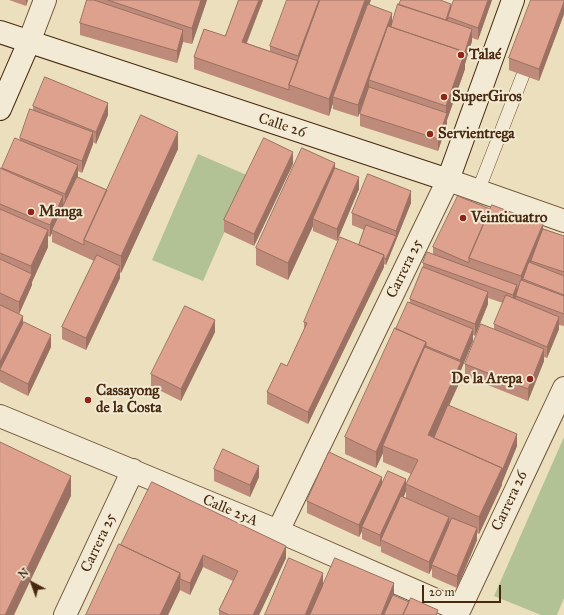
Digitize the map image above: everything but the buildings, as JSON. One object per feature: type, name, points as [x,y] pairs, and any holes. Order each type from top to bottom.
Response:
[{"type":"street","points":[[0,109],[29,42],[45,0]]},
{"type":"street","name":"Carrera 25","points":[[278,531],[448,180],[513,0]]},
{"type":"street","name":"Calle 26","points":[[0,32],[448,180],[564,221]]},
{"type":"street","name":"Carrera 26","points":[[458,613],[564,388]]},
{"type":"street","name":"Calle 25A","points":[[0,416],[278,531],[458,613]]},
{"type":"street","name":"Carrera 25","points":[[65,615],[133,470]]},
{"type":"lane","points":[[478,191],[523,75]]},
{"type":"green space","points":[[198,154],[249,176],[203,281],[152,260]]},
{"type":"green space","points":[[564,437],[564,598],[557,615],[541,615],[494,596]]},
{"type":"place","name":"Talaé","points":[[461,55]]},
{"type":"place","name":"SuperGiros","points":[[444,97]]},
{"type":"place","name":"Servientrega","points":[[430,134]]},
{"type":"place","name":"Manga","points":[[31,212]]},
{"type":"place","name":"Veinticuatro","points":[[463,218]]},
{"type":"place","name":"De la Arepa","points":[[530,379]]},
{"type":"place","name":"Cassayong de la Costa","points":[[88,400]]}]
